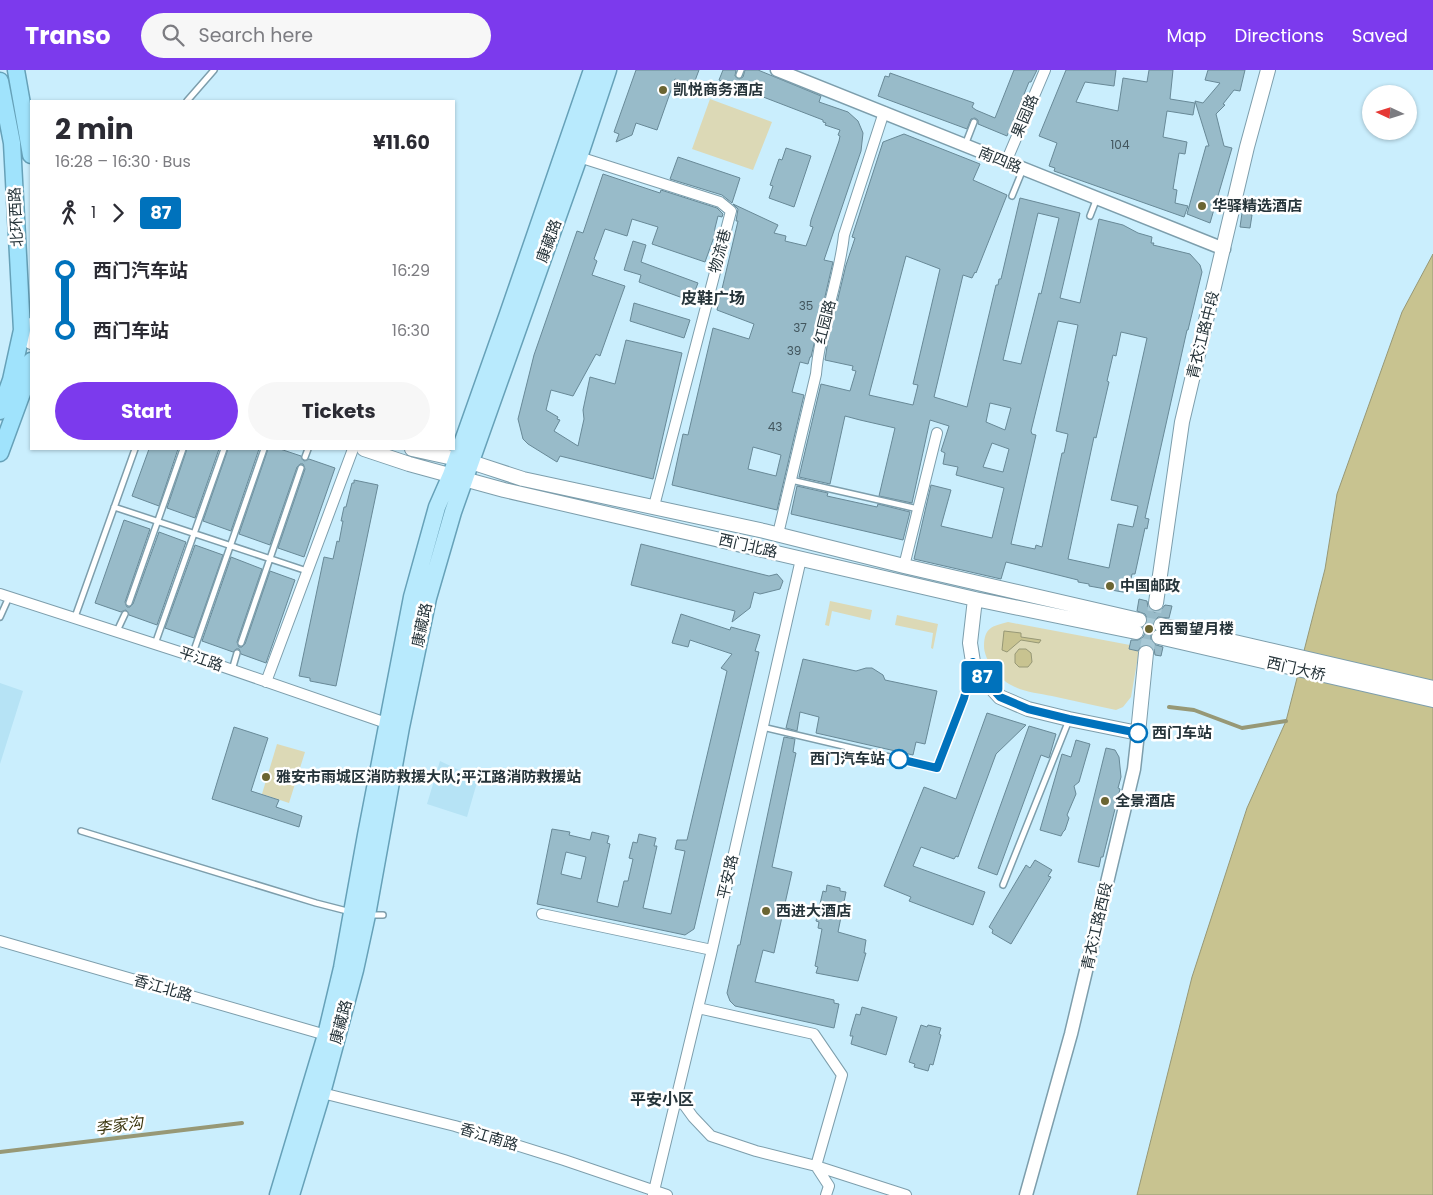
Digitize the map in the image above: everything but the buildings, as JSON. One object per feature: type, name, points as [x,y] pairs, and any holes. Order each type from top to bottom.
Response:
[{"type":"highway","points":[[16,70],[30,149]]},
{"type":"highway","name":"北环西路","points":[[0,81],[12,143],[28,332],[2,401]]},
{"type":"highway","points":[[0,453],[25,385],[30,365]]},
{"type":"main road","name":"康藏路","points":[[464,460],[592,70]]},
{"type":"main road","name":"康藏路","points":[[291,1195],[322,1093],[368,914],[412,597],[437,507],[458,477],[579,158],[608,70]]},
{"type":"main road","name":"青衣江路中段","points":[[1156,603],[1182,422],[1247,147],[1268,70]]},
{"type":"main road","name":"西门北路","points":[[367,450],[408,464],[458,477],[975,600],[1137,626],[778,534],[523,478],[464,460],[417,450]]},
{"type":"main road","points":[[975,600],[970,643],[973,662],[981,676],[1000,697],[1028,709],[1138,733]]},
{"type":"main road","name":"西门大桥","points":[[1433,688],[1160,631],[1433,700]]},
{"type":"main road","name":"青衣江路西段","points":[[1138,733],[1146,653]]},
{"type":"main road","name":"康藏路","points":[[278,1195],[326,1035],[342,968],[368,914]]},
{"type":"street","name":"南四路","points":[[777,70],[1224,249]]},
{"type":"street","name":"果园路","points":[[1006,162],[1045,70]]},
{"type":"street","name":"红园路","points":[[778,534],[816,374],[818,348],[842,251],[844,235],[884,112]]},
{"type":"street","name":"物流巷","points":[[579,158],[720,202],[734,211],[654,506]]},
{"type":"street","points":[[904,566],[937,433]]},
{"type":"street","points":[[266,682],[353,450]]},
{"type":"street","name":"平安路","points":[[653,1193],[712,950],[801,559]]},
{"type":"street","name":"平江路","points":[[5,595],[192,656],[394,726]]},
{"type":"street","name":"青衣江路西段","points":[[1026,1195],[1071,1034],[1134,769],[1138,733]]},
{"type":"street","points":[[542,914],[712,950]]},
{"type":"street","name":"香江北路","points":[[0,941],[326,1035]]},
{"type":"street","points":[[698,1008],[814,1034],[842,1076],[816,1166],[829,1186],[826,1195]]},
{"type":"street","name":"香江南路","points":[[322,1093],[455,1126],[564,1160],[653,1193],[666,1195]]},
{"type":"street","points":[[677,1095],[693,1117],[711,1136],[756,1151],[816,1166],[906,1195]]},
{"type":"lane","points":[[187,100],[214,70]]},
{"type":"lane","points":[[965,146],[974,122]]},
{"type":"lane","points":[[1012,196],[1023,169]]},
{"type":"lane","points":[[1090,216],[1097,198]]},
{"type":"lane","points":[[75,617],[134,450]]},
{"type":"lane","points":[[129,603],[183,450]]},
{"type":"lane","points":[[154,644],[224,450]]},
{"type":"lane","points":[[192,656],[264,450]]},
{"type":"lane","points":[[305,458],[308,450]]},
{"type":"lane","points":[[241,643],[301,468]]},
{"type":"lane","points":[[791,480],[918,509]]},
{"type":"lane","points":[[114,508],[308,571]]},
{"type":"lane","points":[[0,617],[5,595]]},
{"type":"lane","points":[[117,631],[125,614]]},
{"type":"lane","points":[[232,670],[237,653]]},
{"type":"lane","points":[[762,727],[937,768],[964,698],[973,662]]},
{"type":"lane","points":[[1003,885],[1069,719]]},
{"type":"lane","points":[[80,832],[316,903],[368,914]]},
{"type":"shaded area","points":[[710,99],[772,122],[753,170],[692,149]]},
{"type":"shaded area","points":[[1433,254],[1433,1195],[1137,1195],[1192,977],[1247,808],[1286,721],[1325,569],[1337,494],[1402,312]]},
{"type":"shaded area","points":[[830,601],[872,610],[870,620],[832,611],[829,626],[825,625]]},
{"type":"shaded area","points":[[897,615],[938,624],[933,649],[931,648],[933,633],[895,625]]},
{"type":"shaded area","points":[[1008,622],[1130,645],[1129,649],[1139,651],[1131,697],[1123,707],[1116,710],[1031,692],[1006,682],[989,663],[984,640],[990,629]]},
{"type":"shaded area","points":[[1004,631],[1021,633],[1021,637],[1041,640],[1039,643],[1021,640],[1007,652],[1002,650]]},
{"type":"shaded area","points":[[1019,649],[1026,649],[1031,653],[1032,662],[1028,667],[1019,667],[1015,663],[1015,654]]},
{"type":"shaded area","points":[[0,683],[23,691],[0,764]]},
{"type":"shaded area","points":[[277,744],[305,752],[289,803],[262,794]]},
{"type":"shaded area","points":[[440,761],[478,779],[467,817],[427,804]]},
{"type":"waterway","points":[[1169,707],[1194,710],[1242,728],[1286,721]]},
{"type":"waterway","name":"李家沟","points":[[0,1152],[242,1123]]},
{"type":"tunnel","points":[[1146,653],[1156,603]]},
{"type":"bus line","name":"87","points":[[899,759],[937,768],[964,698],[973,662],[981,676],[1000,697],[1028,709],[1138,733]]},
{"type":"place","name":"凯悦商务酒店","points":[[663,90]]},
{"type":"place","name":"华驿精选酒店","points":[[1202,206]]},
{"type":"place","name":"中国邮政","points":[[1110,586]]},
{"type":"place","name":"西蜀望月楼","points":[[1149,629]]},
{"type":"place","name":"西门车站","points":[[1138,733]]},
{"type":"place","name":"西门汽车站","points":[[899,759]]},
{"type":"place","name":"雅安市雨城区消防救援大队;平江路消防救援站","points":[[266,777]]},
{"type":"place","name":"全景酒店","points":[[1105,801]]},
{"type":"place","name":"西进大酒店","points":[[766,911]]},
{"type":"district","name":"皮鞋广场","points":[[713,298]]},
{"type":"district","name":"平安小区","points":[[662,1099]]}]
